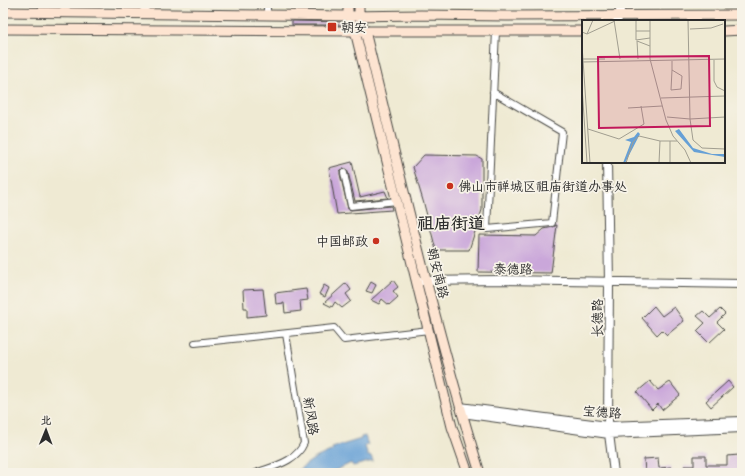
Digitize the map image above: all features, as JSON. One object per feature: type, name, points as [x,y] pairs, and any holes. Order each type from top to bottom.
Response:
[{"type":"main road","points":[[348,3],[348,16]]},
{"type":"main road","points":[[359,3],[359,16]]},
{"type":"main road","points":[[3,12],[619,18],[742,15]]},
{"type":"main road","name":"朝安南路","points":[[348,16],[355,31],[452,427],[468,473]]},
{"type":"main road","name":"朝安南路","points":[[359,16],[365,31],[426,281],[461,410],[480,473]]},
{"type":"main road","points":[[3,29],[582,31]]},
{"type":"main road","points":[[725,30],[742,30]]},
{"type":"street","points":[[144,3],[145,14]]},
{"type":"street","points":[[266,3],[267,15]]},
{"type":"street","points":[[619,18],[620,3]]},
{"type":"street","points":[[493,92],[562,132],[552,223],[487,229],[493,92],[496,31]]},
{"type":"street","name":"长德路","points":[[607,163],[609,430],[614,473]]},
{"type":"street","points":[[344,173],[351,206],[397,201]]},
{"type":"street","name":"泰德路","points":[[609,282],[631,279],[742,280]]},
{"type":"street","name":"泰德路","points":[[416,281],[500,280],[742,284]]},
{"type":"street","points":[[195,343],[334,328],[344,340],[429,330]]},
{"type":"street","name":"新风路","points":[[256,473],[289,461],[301,451],[304,443],[286,334]]},
{"type":"street","name":"宝德路","points":[[461,410],[609,430],[742,428]]},
{"type":"street","name":"宝德路","points":[[609,430],[742,422]]},
{"type":"water","points":[[365,436],[368,445],[365,446],[368,456],[371,456],[373,461],[353,466],[351,463],[330,473],[294,473],[315,458],[333,450],[332,448],[361,439],[361,437]]},
{"type":"building","points":[[292,21],[344,22],[346,25],[292,25]]},
{"type":"building","name":"佛山市禅城区祖庙街道办事处","points":[[424,155],[477,156],[482,159],[482,210],[469,250],[436,250],[413,167]]},
{"type":"building","points":[[352,162],[360,197],[385,191],[388,198],[355,201],[348,172],[346,169],[343,169],[340,171],[340,174],[348,209],[351,210],[391,206],[392,210],[337,214],[329,168]]},
{"type":"building","points":[[557,225],[551,273],[478,272],[479,235],[536,236],[544,229]]},
{"type":"building","points":[[393,280],[398,287],[393,291],[398,297],[389,305],[382,299],[379,304],[371,300]]},
{"type":"building","points":[[371,282],[376,285],[372,293],[366,291]]},
{"type":"building","points":[[346,283],[351,290],[346,294],[351,301],[342,308],[335,302],[332,307],[324,303]]},
{"type":"building","points":[[324,285],[329,288],[325,297],[319,294]]},
{"type":"building","points":[[263,289],[266,315],[247,317],[247,308],[244,308],[243,290]]},
{"type":"building","points":[[306,289],[308,300],[300,301],[301,311],[285,313],[284,303],[276,304],[275,293]]},
{"type":"building","points":[[654,306],[662,316],[674,307],[684,321],[667,335],[662,330],[657,335],[642,318]]},
{"type":"building","points":[[720,309],[725,314],[717,322],[724,329],[709,343],[697,331],[705,323],[697,316],[703,311],[710,318]]},
{"type":"building","points":[[650,381],[658,390],[670,382],[680,395],[662,410],[658,404],[652,410],[637,392]]},
{"type":"building","points":[[728,381],[733,387],[711,407],[706,401]]},
{"type":"building","points":[[739,455],[739,465],[742,465],[742,473],[684,473],[684,466],[694,466],[694,456],[706,456],[706,465],[727,465],[727,456]]},
{"type":"building","points":[[658,458],[659,468],[671,467],[672,473],[645,473],[644,459]]},
{"type":"place","name":"朝安","points":[[332,27]]},
{"type":"place","name":"佛山市禅城区祖庙街道办事处","points":[[450,186]]},
{"type":"place","name":"中国邮政","points":[[376,241]]},
{"type":"district","name":"祖庙街道","points":[[451,223]]}]
